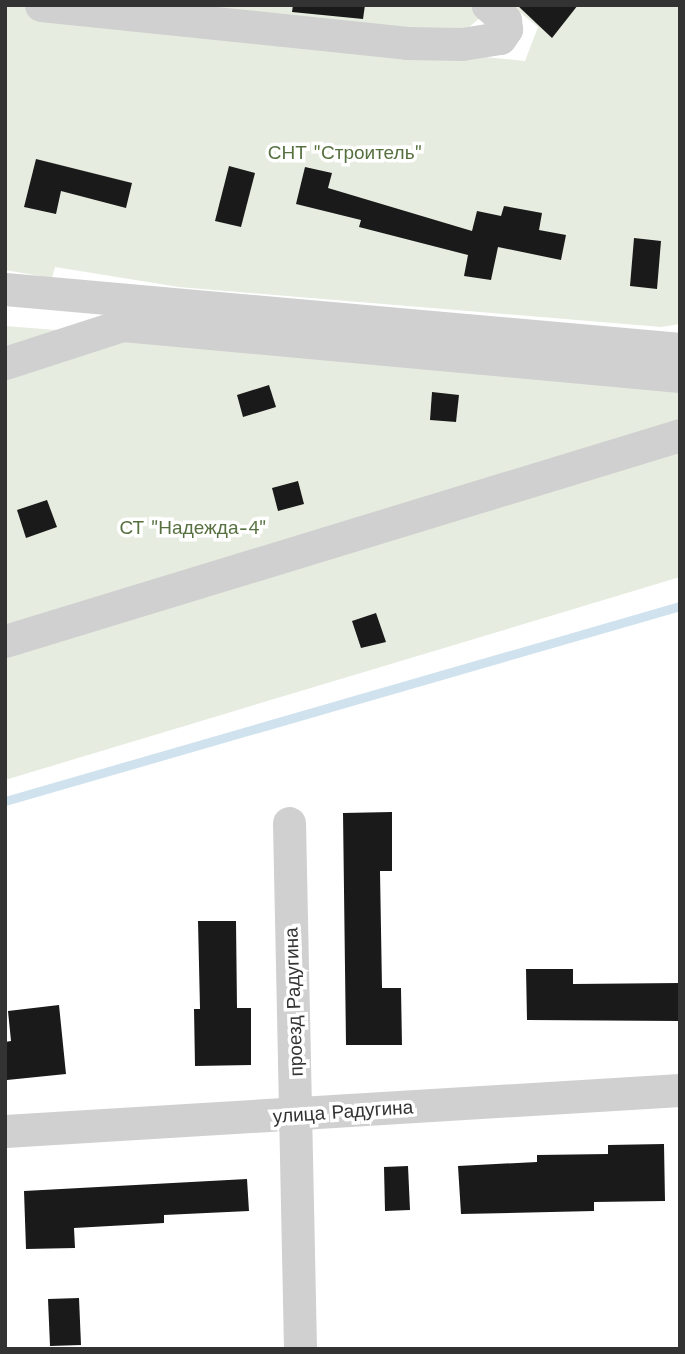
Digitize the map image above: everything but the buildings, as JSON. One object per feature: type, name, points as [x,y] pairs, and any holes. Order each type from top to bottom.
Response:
[{"type":"street","points":[[41,5],[407,43],[462,44],[500,38],[506,29],[505,20],[488,5]]},
{"type":"street","points":[[5,289],[680,349]]},
{"type":"street","points":[[5,363],[122,326],[680,376]]},
{"type":"street","points":[[5,641],[680,435]]},
{"type":"street","name":"проезд Радугина","points":[[289,823],[298,1115],[300,1349]]},
{"type":"street","name":"улица Радугина","points":[[5,1131],[680,1090]]},
{"type":"green space","name":"СНТ \"Строитель\"","points":[[5,5],[470,5],[482,16],[455,39],[455,54],[525,61],[538,27],[511,5],[680,5],[680,324],[661,327],[179,287],[55,267],[52,278],[5,270]]},
{"type":"green space","name":"СТ \"Надежда-4\"","points":[[5,326],[680,379],[680,577],[5,780]]},
{"type":"waterway","points":[[5,801],[680,606]]}]
